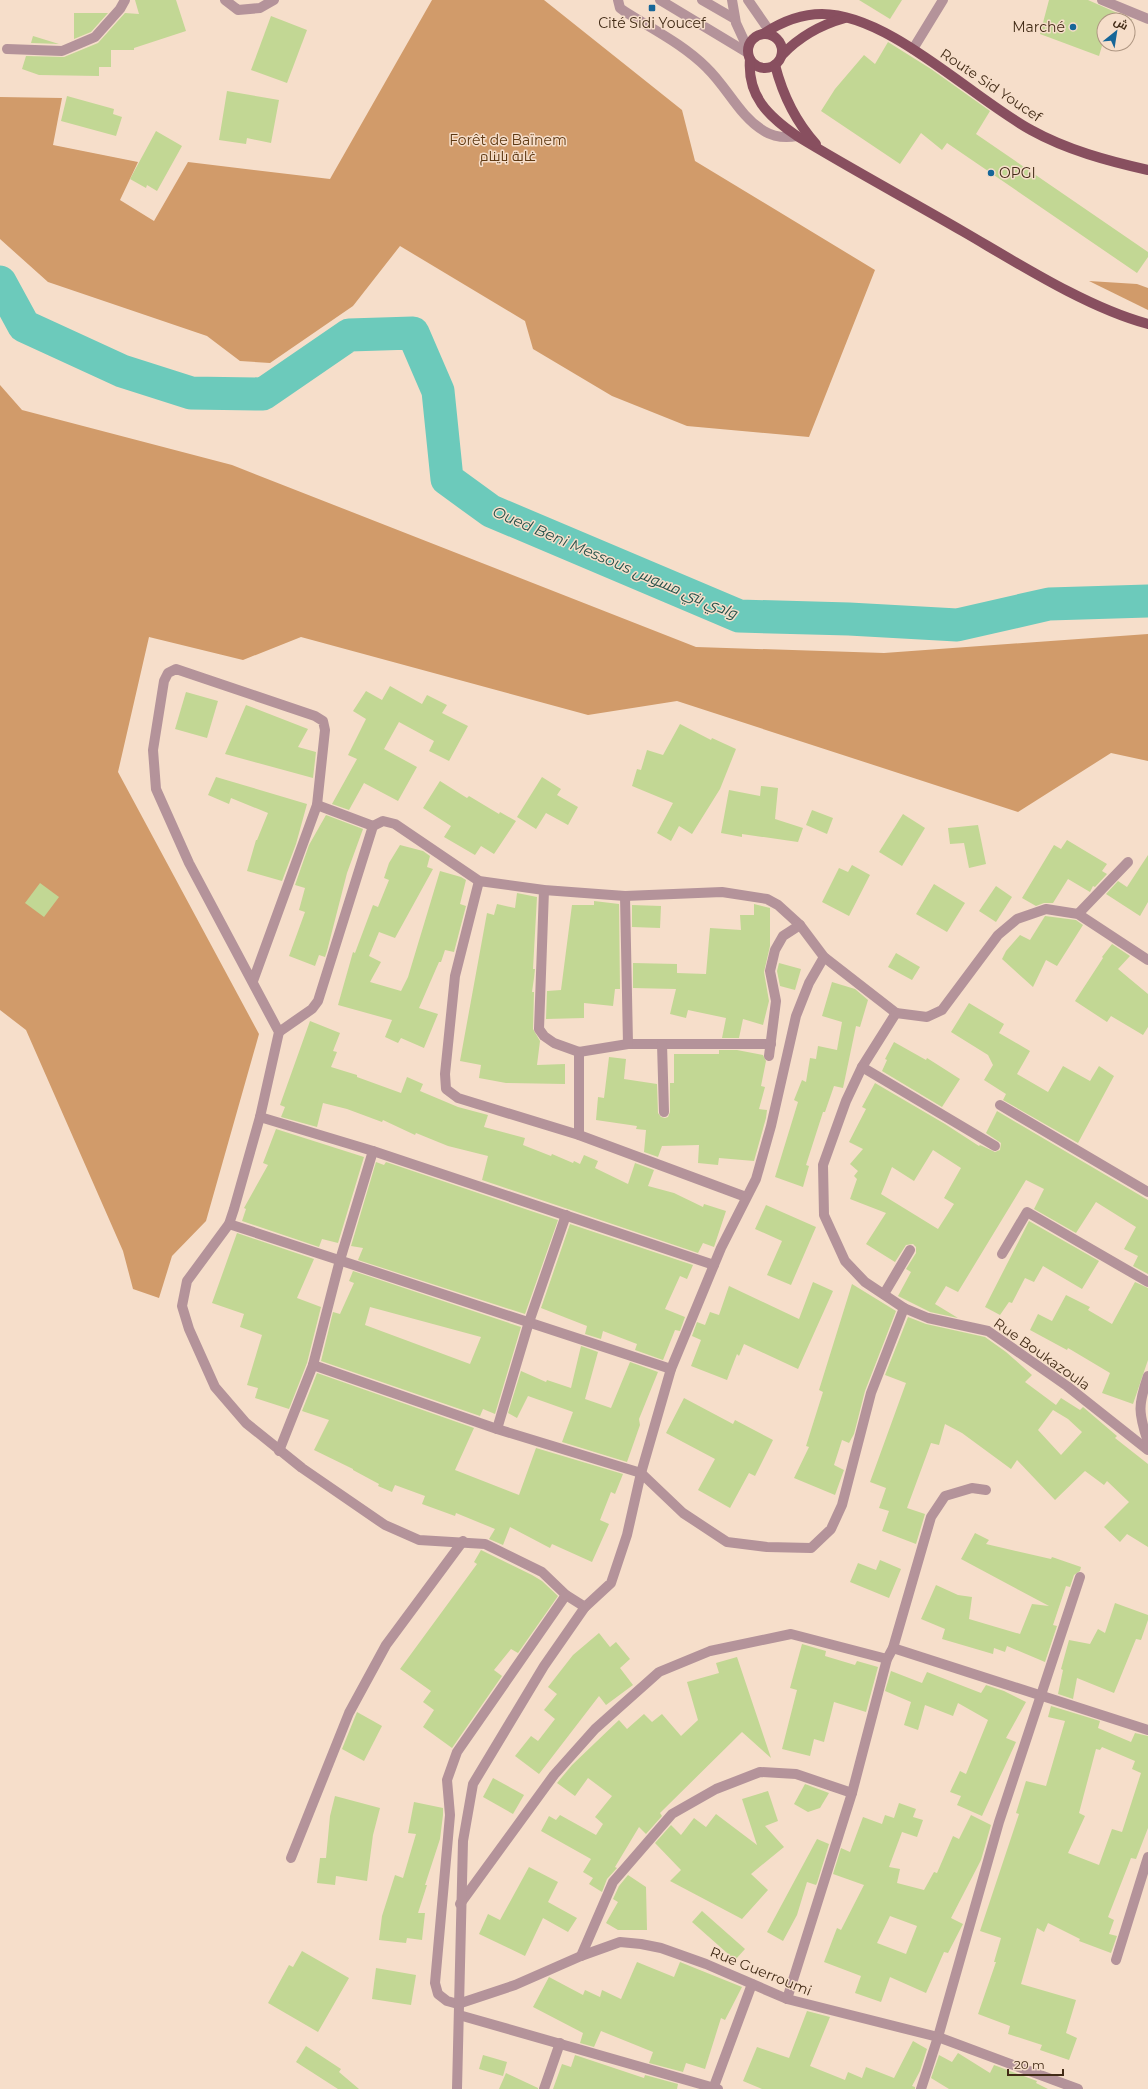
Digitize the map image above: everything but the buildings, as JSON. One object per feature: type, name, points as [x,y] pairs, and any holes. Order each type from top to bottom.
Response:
[{"type":"main road","name":"Route Sid Youcef","points":[[768,33],[790,19],[809,15],[822,14],[847,17],[876,28],[913,49],[1000,111],[1031,130],[1069,148],[1148,170]]},
{"type":"main road","points":[[749,54],[753,64],[764,68],[775,65],[782,55],[801,38],[812,31],[847,17]]},
{"type":"main road","points":[[782,55],[781,44],[768,33],[752,40],[749,54],[750,81],[759,101],[775,119],[796,136],[820,148],[1004,255],[1084,299],[1148,324]]},
{"type":"main road","points":[[775,65],[780,84],[793,113],[820,148]]},
{"type":"street","points":[[6,49],[62,51],[95,37],[120,9],[125,0]]},
{"type":"street","points":[[225,0],[238,10],[260,8],[274,0]]},
{"type":"street","points":[[618,0],[620,8],[624,11],[697,58],[714,75],[745,114],[764,131],[780,137],[796,136]]},
{"type":"street","points":[[660,0],[749,54]]},
{"type":"street","points":[[702,0],[735,19]]},
{"type":"street","points":[[732,0],[735,19],[749,54]]},
{"type":"street","points":[[748,0],[768,33]]},
{"type":"street","points":[[913,49],[943,0]]},
{"type":"street","points":[[1102,0],[1148,19]]},
{"type":"street","points":[[253,982],[316,805],[325,730],[323,721],[315,716],[176,669],[168,673],[164,681],[153,750],[156,789],[189,863],[279,1032],[260,1118],[229,1224],[187,1281],[182,1306],[189,1329],[215,1387],[246,1423],[279,1451],[385,1525],[419,1540],[463,1541],[485,1544],[542,1572],[566,1595],[585,1607]]},
{"type":"street","points":[[316,805],[373,826]]},
{"type":"street","points":[[279,1032],[312,1009],[318,1001],[373,826],[383,821],[395,824],[479,881],[544,890],[625,896],[722,892],[766,899],[778,905],[800,925],[824,957],[896,1013],[927,1017],[942,1010],[998,935],[1016,919],[1046,909],[1078,914],[1148,960]]},
{"type":"street","points":[[1078,914],[1128,862]]},
{"type":"street","points":[[479,881],[455,976],[445,1074],[446,1089],[458,1098],[579,1135],[746,1197]]},
{"type":"street","points":[[544,890],[539,1029],[544,1036],[554,1043],[579,1052],[628,1044],[771,1044]]},
{"type":"street","points":[[625,896],[628,1044]]},
{"type":"street","points":[[769,1056],[776,1001],[770,971],[775,950],[783,936],[800,925]]},
{"type":"street","points":[[456,2089],[459,2015],[460,1904],[463,1840],[473,1784],[544,1666],[585,1607],[611,1583],[627,1535],[641,1474],[671,1369],[714,1265],[756,1179],[772,1126],[796,1016],[809,983],[824,957]]},
{"type":"street","name":"Rue Boukazoula","points":[[896,1013],[862,1067],[846,1101],[823,1165],[824,1215],[845,1261],[865,1282],[904,1308],[928,1318],[988,1330],[1067,1386],[1148,1450]]},
{"type":"street","points":[[662,1044],[664,1112]]},
{"type":"street","points":[[579,1052],[579,1135]]},
{"type":"street","points":[[862,1067],[995,1146]]},
{"type":"street","points":[[1000,1105],[1148,1192]]},
{"type":"street","points":[[260,1118],[373,1151],[714,1265]]},
{"type":"street","points":[[279,1451],[314,1365],[340,1260],[373,1151]]},
{"type":"street","points":[[1002,1254],[1027,1212],[1148,1282]]},
{"type":"street","points":[[497,1429],[530,1322],[566,1215]]},
{"type":"street","points":[[229,1224],[671,1369]]},
{"type":"street","points":[[884,1294],[910,1250]]},
{"type":"street","points":[[314,1365],[497,1429],[641,1474],[683,1513],[727,1542],[767,1547],[811,1548],[831,1529],[842,1506],[871,1393],[904,1308]]},
{"type":"street","points":[[1148,1376],[1139,1405],[1140,1417],[1148,1442]]},
{"type":"street","points":[[787,1999],[852,1793],[888,1660],[893,1648],[931,1517],[945,1496],[972,1488],[986,1490]]},
{"type":"street","points":[[291,1858],[349,1713],[386,1645],[463,1541]]},
{"type":"street","points":[[920,2089],[938,2037],[999,1822],[1080,1577]]},
{"type":"street","points":[[458,2004],[447,2001],[438,1994],[435,1983],[450,1815],[447,1780],[457,1752],[566,1595]]},
{"type":"street","points":[[460,1904],[554,1775],[595,1729],[659,1672],[710,1651],[792,1634],[888,1660]]},
{"type":"street","points":[[893,1648],[1148,1730]]},
{"type":"street","points":[[581,1956],[613,1882],[672,1814],[716,1789],[760,1772],[796,1774],[852,1793]]},
{"type":"street","points":[[1116,1960],[1148,1857]]},
{"type":"street","name":"Rue Guerroumi","points":[[458,2004],[515,1985],[581,1956],[620,1942],[641,1944],[661,1948],[706,1964],[787,1999],[938,2037],[1078,2089]]},
{"type":"street","points":[[459,2015],[714,2088],[752,1984]]},
{"type":"street","points":[[544,2089],[560,2043]]},
{"type":"green space","name":"Forêt de Baïnem غابة باينام","points":[[432,0],[544,0],[682,110],[695,161],[875,270],[809,437],[687,426],[612,396],[533,349],[525,321],[400,246],[353,306],[270,363],[240,361],[207,336],[48,282],[0,239],[0,97],[62,98],[53,145],[138,162],[120,200],[154,221],[188,162],[330,179]]},
{"type":"green space","points":[[1089,281],[1137,284],[1148,288],[1148,310]]},
{"type":"green space","points":[[0,385],[22,410],[232,465],[696,647],[884,653],[1148,634],[1148,761],[1111,753],[1018,812],[677,701],[588,715],[301,637],[243,660],[149,637],[118,772],[259,1034],[206,1221],[172,1256],[159,1298],[133,1289],[123,1251],[26,1030],[0,1010]]},
{"type":"waterway","name":"Oued Beni Messous وادي بني مسوس","points":[[0,282],[24,326],[122,371],[191,393],[263,394],[349,335],[413,333],[438,391],[447,479],[491,511],[739,616],[849,619],[957,625],[1049,604],[1148,601]]},
{"type":"place","name":"Cité Sidi Youcef","points":[[652,8]]},
{"type":"place","name":"Marché","points":[[1073,27]]},
{"type":"place","name":"OPGI","points":[[991,173]]}]
